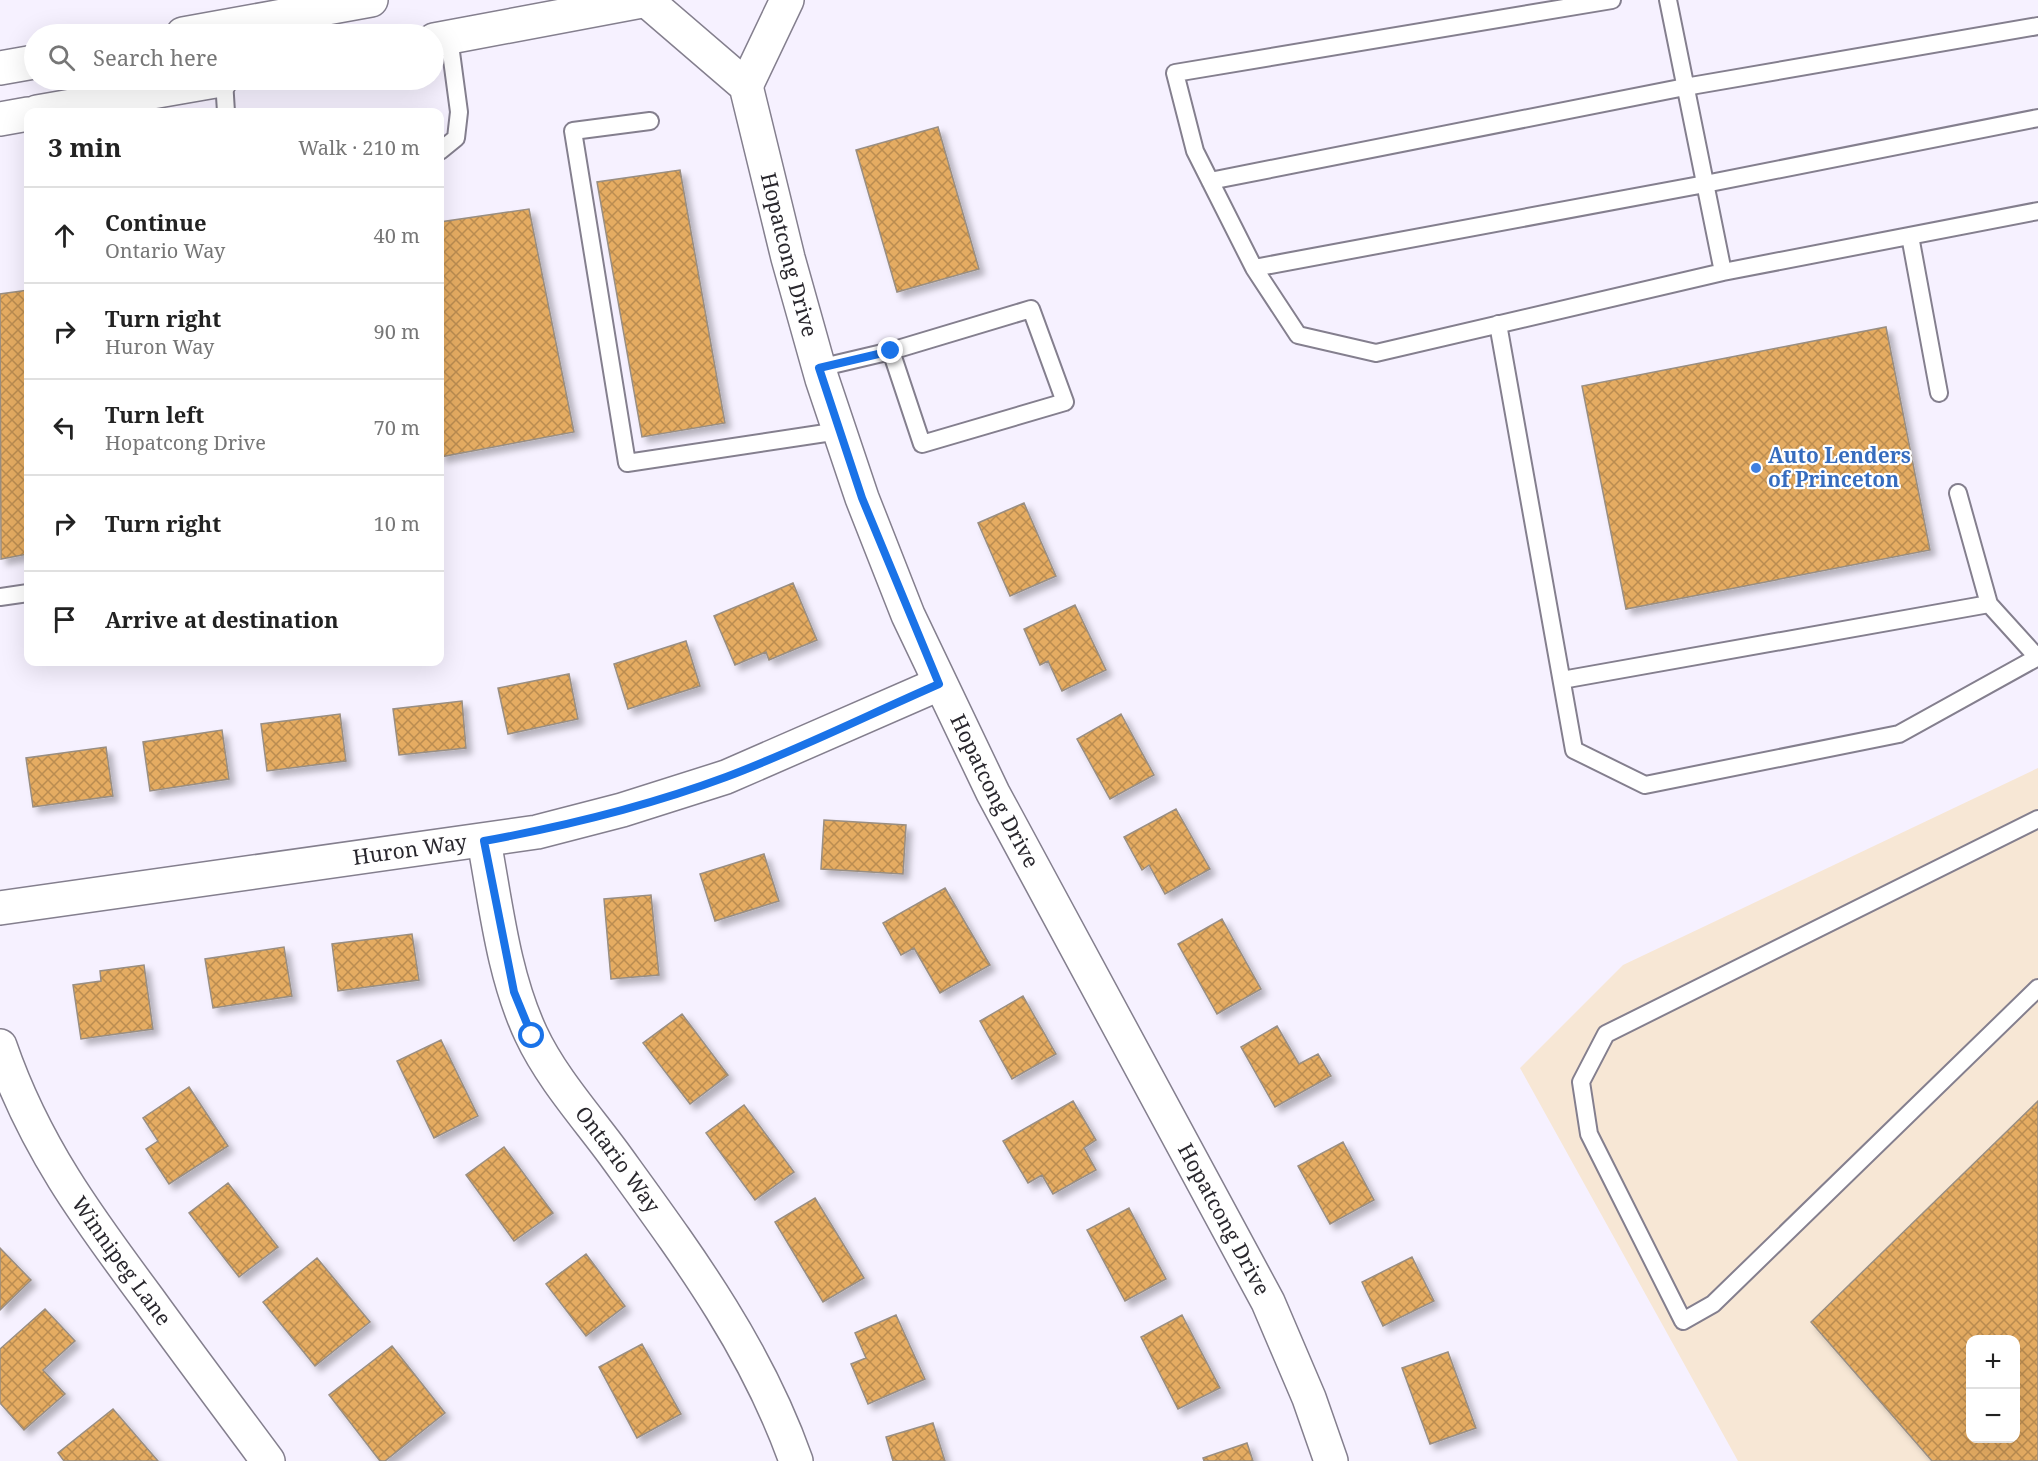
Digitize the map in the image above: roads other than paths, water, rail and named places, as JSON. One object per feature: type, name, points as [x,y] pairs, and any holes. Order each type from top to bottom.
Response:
[{"type":"street","points":[[238,24],[371,0]]},
{"type":"street","points":[[444,38],[647,0],[746,86],[787,0]]},
{"type":"street","points":[[0,68],[24,64]]},
{"type":"street","name":"Hopatcong Drive","points":[[746,86],[788,258],[839,431],[862,498],[939,684],[993,793],[1268,1302],[1309,1398],[1331,1461]]},
{"type":"street","points":[[63,108],[165,90]]},
{"type":"street","points":[[0,119],[24,115]]},
{"type":"street","name":"Huron Way","points":[[0,908],[537,832],[622,810],[726,777],[939,684]]},
{"type":"street","name":"Ontario Way","points":[[484,841],[514,992],[532,1036],[558,1077],[707,1283],[745,1346],[783,1425],[796,1461]]},
{"type":"street","name":"Winnipeg Lane","points":[[0,1046],[12,1082],[45,1151],[79,1206],[268,1461]]},
{"type":"lane","points":[[1612,0],[1175,73],[1195,151],[1254,268],[1298,335],[1376,353],[1723,272],[2038,211]]},
{"type":"lane","points":[[1668,0],[1723,272]]},
{"type":"lane","points":[[1210,181],[1685,87],[2038,26]]},
{"type":"lane","points":[[444,51],[459,112],[456,138],[444,148]]},
{"type":"lane","points":[[223,90],[226,108]]},
{"type":"lane","points":[[1254,268],[1705,184],[2038,118]]},
{"type":"lane","points":[[650,121],[573,131],[627,463],[839,431]]},
{"type":"lane","points":[[1910,236],[1939,393]]},
{"type":"lane","points":[[819,368],[891,351],[1031,309],[1065,402],[922,444],[891,351]]},
{"type":"lane","points":[[1498,324],[1574,750],[1646,785],[1899,734],[2038,657],[1989,604],[1958,494]]},
{"type":"lane","points":[[0,597],[24,594]]},
{"type":"lane","points":[[1562,680],[1989,604]]},
{"type":"lane","points":[[2038,819],[1606,1034],[1581,1082],[1589,1134],[1683,1321],[1713,1304],[2038,988]]},
{"type":"place","name":"Auto Lenders of Princeton","points":[[1756,468]]}]
